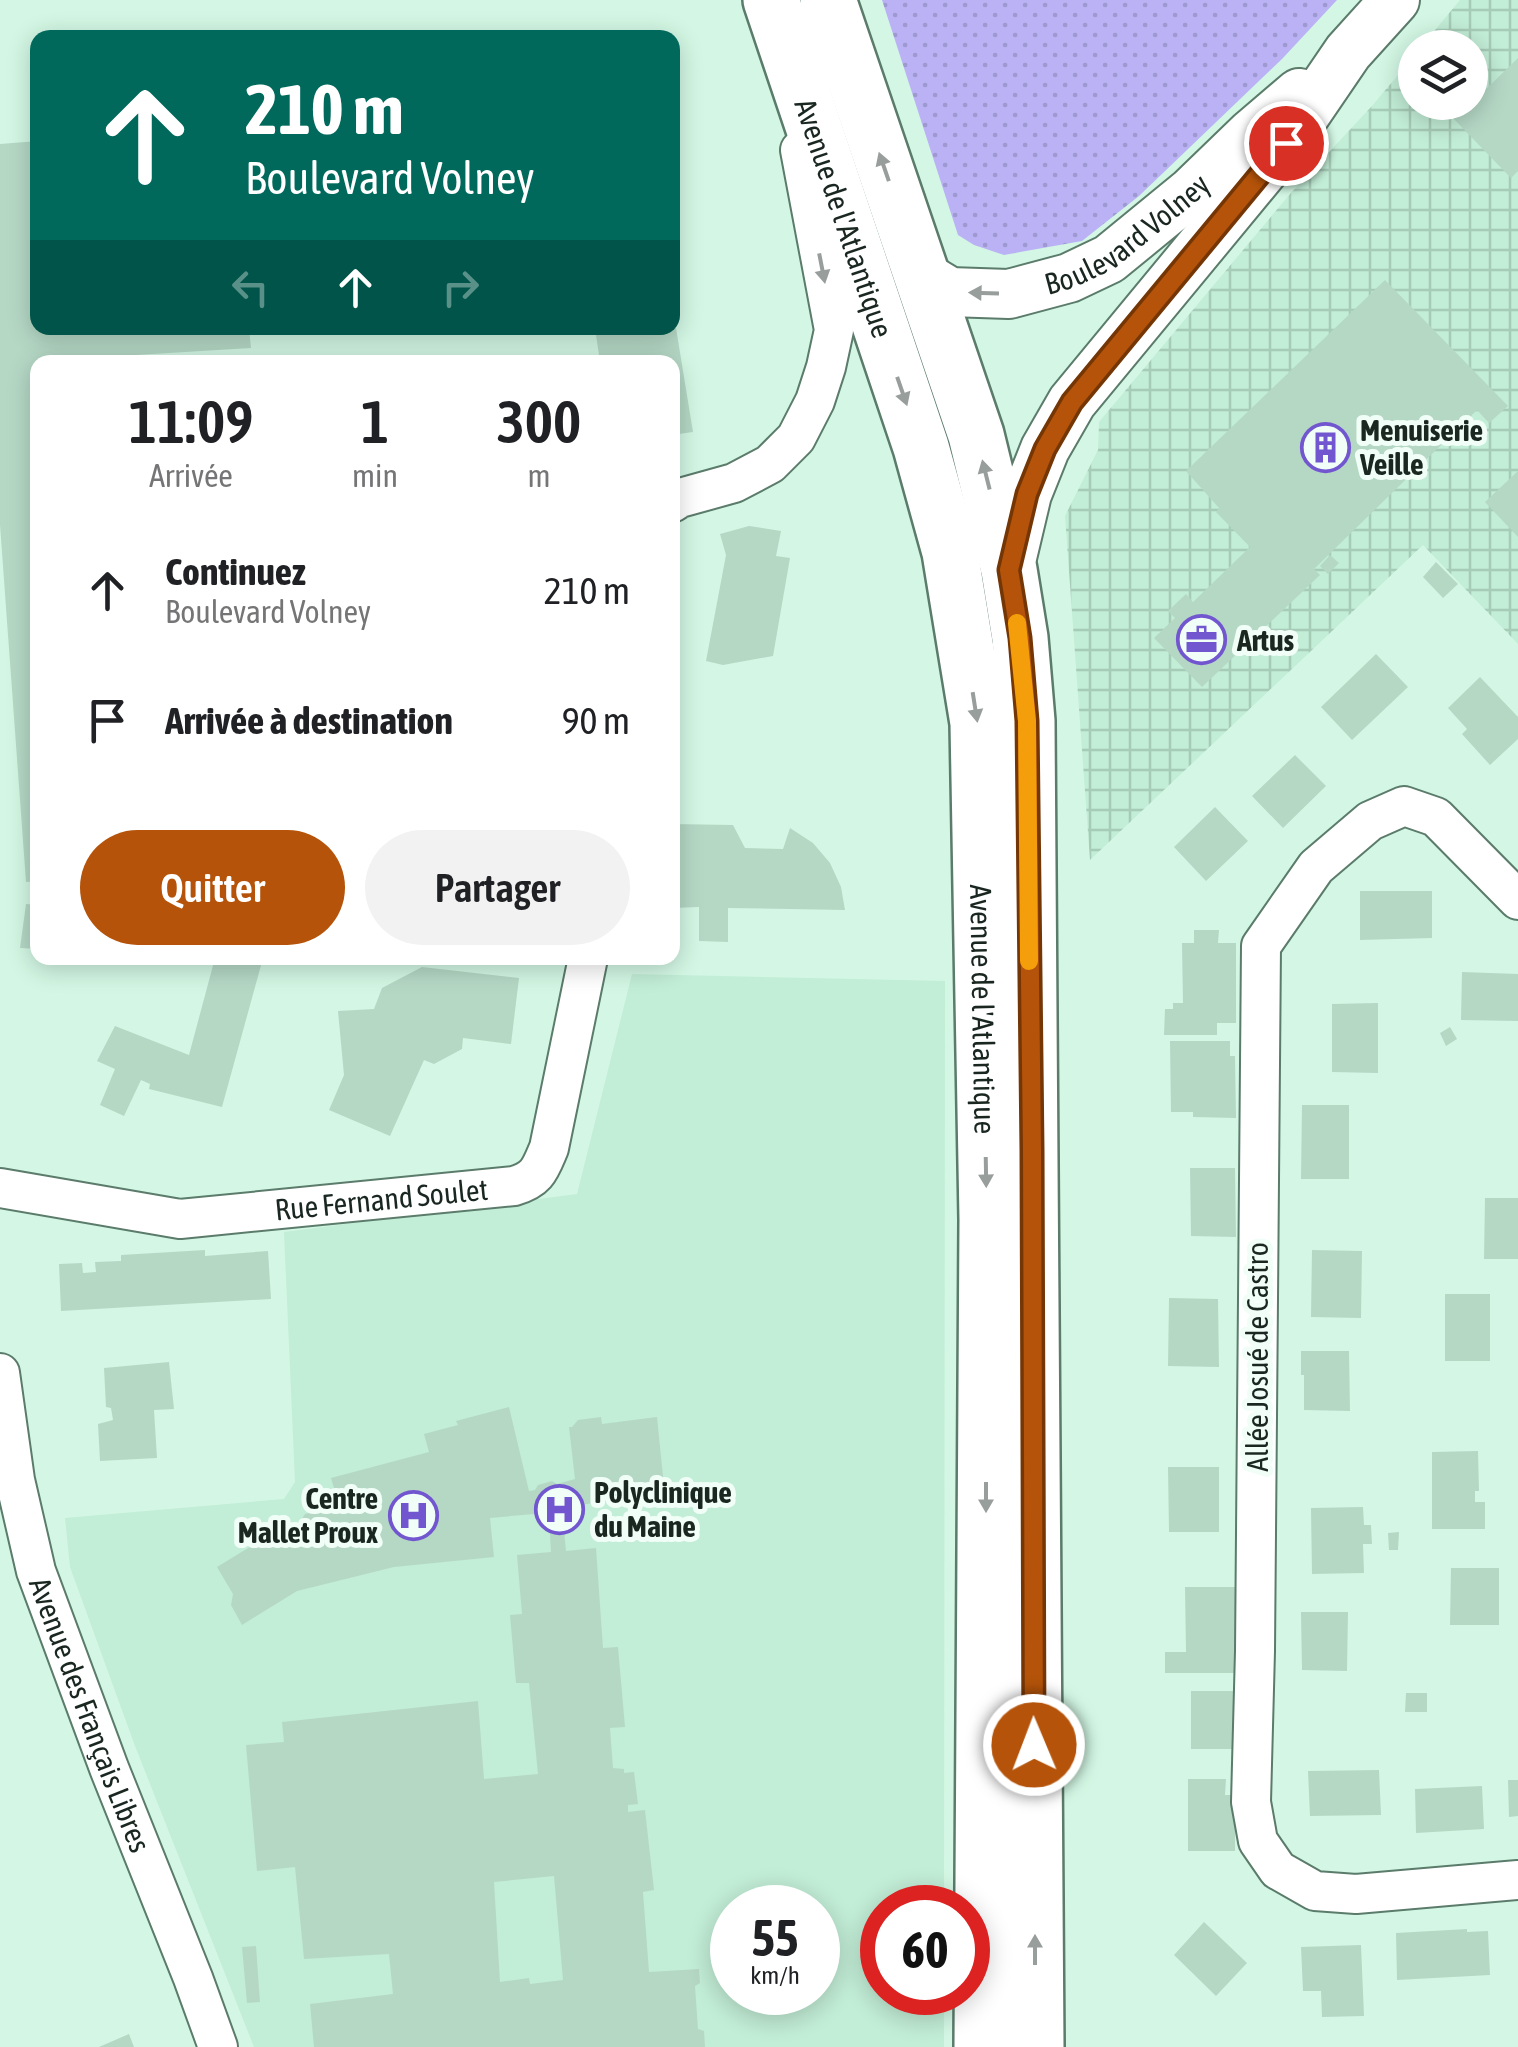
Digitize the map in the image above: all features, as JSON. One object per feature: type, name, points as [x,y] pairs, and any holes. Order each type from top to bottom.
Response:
[{"type":"main road","name":"Avenue de l'Atlantique","points":[[771,0],[921,447],[950,552],[978,723],[987,1220],[982,2047]]},
{"type":"main road","name":"Avenue de l'Atlantique","points":[[828,0],[976,434],[1009,570],[1020,638],[1027,721],[1036,2047]]},
{"type":"street","points":[[680,498],[734,483],[770,464],[796,438],[814,402],[834,330],[771,0]]},
{"type":"street","name":"Boulevard Volney","points":[[920,274],[950,292],[1009,294],[1070,278],[1109,259],[1348,52],[1395,0]]},
{"type":"street","name":"Boulevard Volney","points":[[1009,570],[1027,494],[1045,449],[1072,402],[1286,143],[1348,52]]},
{"type":"street","name":"Allée Josué de Castro","points":[[1518,900],[1436,817],[1404,806],[1370,820],[1316,867],[1261,946],[1251,1802],[1258,1841],[1278,1870],[1315,1891],[1356,1894],[1518,1880]]},
{"type":"street","name":"Rue Fernand Soulet","points":[[0,1188],[180,1218],[528,1182],[539,1172],[549,1148],[587,965]]},
{"type":"street","name":"Avenue des Français Libres","points":[[0,1373],[15,1480],[36,1571],[218,2047]]},
{"type":"shaded area","points":[[882,0],[1337,0],[1282,59],[1139,196],[1082,241],[1004,255],[958,235]]},
{"type":"shaded area","points":[[1460,0],[1518,0],[1518,644],[1423,545],[1090,860],[1065,516],[1098,450],[1099,422],[1290,194],[1398,75],[1398,120],[1488,120],[1488,30],[1435,30]]},
{"type":"shaded area","name":"Polyclinique du Maine","points":[[632,974],[945,981],[944,1885],[860,1885],[860,2015],[944,2015],[944,2047],[254,2047],[135,1746],[70,1567],[65,1518],[284,1499],[295,1482],[284,1232],[577,1194]]},
{"type":"building","points":[[1518,58],[1518,171],[1511,178],[1455,120],[1488,120],[1488,87]]},
{"type":"building","points":[[30,142],[30,335],[250,335],[251,348],[136,355],[30,355],[30,882],[26,882],[0,525],[0,144]]},
{"type":"building","name":"Menuiserie Veille","points":[[1385,280],[1508,406],[1489,423],[1477,410],[1314,569],[1320,575],[1202,687],[1154,638],[1175,618],[1168,611],[1186,594],[1193,602],[1250,547],[1216,512],[1219,508],[1186,471]]},
{"type":"building","points":[[596,335],[677,335],[693,432],[680,434],[680,355],[599,355]]},
{"type":"building","points":[[1518,471],[1518,537],[1485,502]]},
{"type":"building","points":[[749,526],[781,531],[776,556],[790,558],[773,656],[723,665],[706,661],[726,555],[720,534]]},
{"type":"building","points":[[1330,555],[1339,563],[1328,574],[1320,566]]},
{"type":"building","points":[[1436,562],[1458,584],[1443,598],[1423,577]]},
{"type":"building","points":[[1376,654],[1408,687],[1352,740],[1321,707]]},
{"type":"building","points":[[1480,677],[1518,717],[1518,739],[1490,765],[1462,734],[1467,729],[1448,708]]},
{"type":"building","points":[[1295,755],[1326,786],[1283,828],[1252,796]]},
{"type":"building","points":[[1215,807],[1248,841],[1206,881],[1174,847]]},
{"type":"building","points":[[680,824],[733,825],[745,848],[783,849],[790,828],[813,843],[830,863],[841,887],[845,910],[728,908],[728,942],[699,941],[699,907],[680,908]]},
{"type":"building","points":[[1360,891],[1432,891],[1432,938],[1360,940]]},
{"type":"building","points":[[26,904],[30,904],[30,949],[20,948]]},
{"type":"building","points":[[1194,930],[1219,930],[1218,943],[1236,943],[1236,1023],[1217,1023],[1217,1035],[1164,1035],[1165,1009],[1173,1009],[1173,1003],[1183,1003],[1182,943],[1194,943]]},
{"type":"building","points":[[213,965],[261,965],[222,1107],[149,1089],[150,1084],[141,1080],[124,1116],[100,1105],[115,1069],[97,1061],[115,1026],[189,1055]]},
{"type":"building","points":[[422,967],[519,978],[511,1044],[463,1038],[462,1049],[434,1064],[424,1060],[390,1136],[329,1110],[344,1075],[338,1011],[374,1009],[382,988]]},
{"type":"building","points":[[1462,972],[1518,974],[1518,1021],[1461,1020]]},
{"type":"building","points":[[1378,1003],[1378,1073],[1332,1072],[1332,1004]]},
{"type":"building","points":[[1450,1027],[1457,1039],[1446,1046],[1440,1033]]},
{"type":"building","points":[[1170,1041],[1230,1041],[1230,1056],[1235,1056],[1236,1118],[1171,1112]]},
{"type":"building","points":[[1302,1105],[1349,1105],[1349,1179],[1301,1179]]},
{"type":"building","points":[[1190,1168],[1235,1168],[1236,1237],[1191,1236]]},
{"type":"building","points":[[1485,1198],[1518,1198],[1518,1259],[1484,1259]]},
{"type":"building","points":[[205,1250],[205,1256],[268,1251],[271,1299],[61,1311],[59,1264],[82,1263],[83,1273],[96,1272],[95,1262],[121,1261],[121,1255]]},
{"type":"building","points":[[1312,1250],[1362,1251],[1361,1318],[1311,1317]]},
{"type":"building","points":[[1445,1294],[1490,1294],[1490,1361],[1445,1361]]},
{"type":"building","points":[[1169,1298],[1218,1299],[1219,1367],[1168,1366]]},
{"type":"building","points":[[1301,1351],[1349,1351],[1350,1411],[1304,1410]]},
{"type":"building","points":[[169,1362],[174,1409],[154,1410],[157,1458],[100,1461],[98,1424],[113,1420],[111,1408],[106,1407],[104,1368]]},
{"type":"building","points":[[509,1407],[529,1491],[552,1481],[557,1484],[575,1479],[569,1427],[578,1420],[601,1417],[602,1424],[657,1417],[665,1496],[577,1505],[575,1492],[557,1501],[566,1551],[596,1548],[603,1648],[618,1647],[625,1727],[610,1728],[613,1768],[634,1772],[638,1804],[628,1805],[628,1812],[645,1810],[654,1890],[643,1892],[649,1972],[699,1969],[700,1983],[695,1986],[698,2029],[704,2031],[705,2047],[314,2047],[310,2004],[393,1994],[389,1954],[304,1959],[295,1867],[257,1871],[246,1745],[284,1742],[282,1722],[478,1701],[484,1779],[538,1774],[529,1683],[516,1683],[510,1615],[522,1614],[517,1555],[551,1552],[549,1517],[545,1513],[490,1518],[494,1557],[394,1567],[297,1591],[242,1625],[231,1605],[233,1594],[217,1567],[253,1545],[262,1529],[267,1532],[298,1525],[305,1514],[339,1505],[331,1478],[429,1452],[424,1434],[458,1425],[456,1421]],"holes":[[[554,1876],[563,1980],[530,1984],[529,1978],[500,1982],[494,1882]]]},
{"type":"building","points":[[1478,1451],[1479,1491],[1475,1491],[1475,1502],[1485,1502],[1485,1529],[1432,1529],[1432,1452]]},
{"type":"building","points":[[1168,1467],[1219,1467],[1219,1532],[1169,1532]]},
{"type":"building","points":[[1363,1507],[1364,1525],[1371,1525],[1372,1544],[1363,1544],[1364,1573],[1312,1574],[1311,1508]]},
{"type":"building","points":[[1399,1532],[1398,1550],[1389,1550],[1388,1533]]},
{"type":"building","points":[[1451,1568],[1499,1568],[1499,1625],[1450,1625]]},
{"type":"building","points":[[1185,1587],[1236,1587],[1236,1673],[1165,1673],[1165,1652],[1186,1652]]},
{"type":"building","points":[[1301,1612],[1348,1612],[1347,1671],[1302,1670]]},
{"type":"building","points":[[1191,1691],[1235,1691],[1235,1749],[1191,1749]]},
{"type":"building","points":[[1406,1693],[1427,1693],[1427,1712],[1405,1712]]},
{"type":"building","points":[[1379,1770],[1381,1815],[1310,1816],[1308,1771]]},
{"type":"building","points":[[1188,1779],[1226,1779],[1225,1795],[1235,1795],[1235,1851],[1188,1851]]},
{"type":"building","points":[[1508,1780],[1518,1780],[1518,1816],[1509,1817]]},
{"type":"building","points":[[1482,1786],[1484,1829],[1416,1833],[1415,1789]]},
{"type":"building","points":[[1204,1922],[1247,1963],[1216,1996],[1174,1955]]},
{"type":"building","points":[[1488,1931],[1490,1975],[1397,1980],[1396,1933]]},
{"type":"building","points":[[1361,1945],[1364,2016],[1322,2017],[1321,1991],[1303,1991],[1301,1947]]},
{"type":"building","points":[[256,1946],[260,2002],[247,2003],[242,1947]]},
{"type":"building","points":[[129,2034],[134,2047],[99,2047]]},
{"type":"slow traffic","points":[[1017,623],[1027,721],[1029,961]]},
{"type":"place","name":"Menuiserie Veille","points":[[1325,447]]},
{"type":"place","name":"Artus","points":[[1202,640]]},
{"type":"place","name":"Polyclinique du Maine","points":[[559,1509]]},
{"type":"place","name":"Centre Mallet Proux","points":[[413,1515]]},
{"type":"route","points":[[1034,1745],[1027,721],[1009,570],[1027,494],[1045,449],[1072,402],[1286,143]]}]
